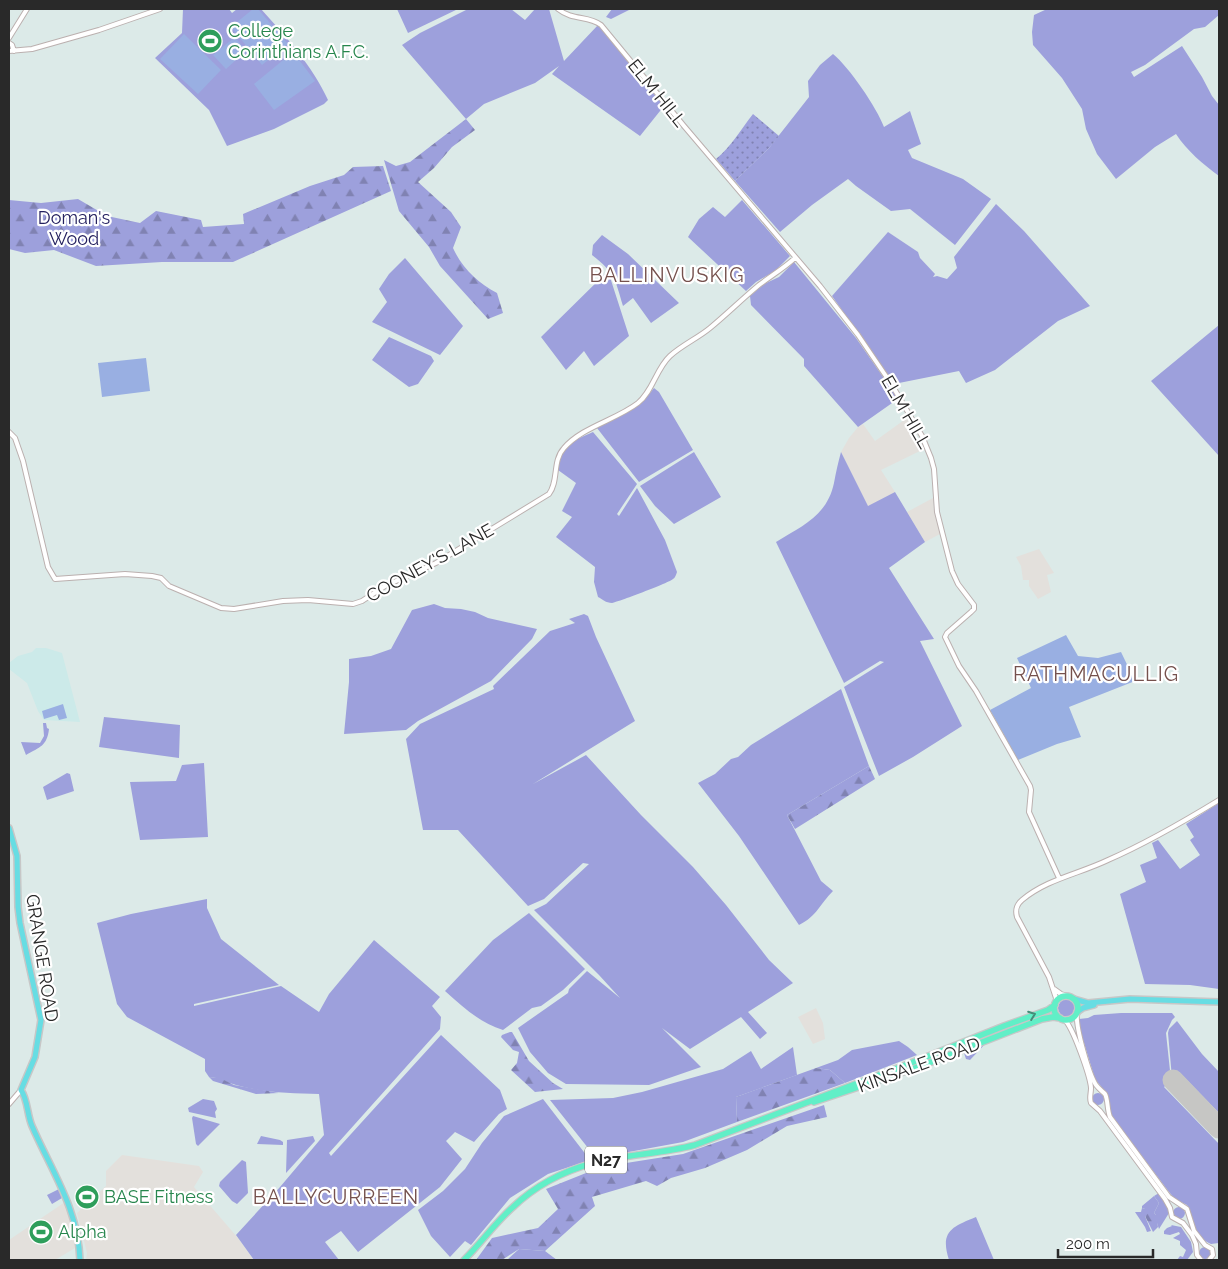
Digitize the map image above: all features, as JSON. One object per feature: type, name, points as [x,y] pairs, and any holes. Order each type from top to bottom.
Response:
[{"type":"highway","points":[[1068,996],[1074,999],[1078,1005],[1077,1013]]},
{"type":"highway","name":"N27","points":[[1056,1003],[1062,997],[1068,996]]},
{"type":"highway","points":[[1056,1003],[1056,1012],[1062,1019]]},
{"type":"highway","name":"KINSALE ROAD","points":[[464,1260],[513,1206],[539,1187],[556,1178],[593,1163],[695,1145],[1048,1010],[1056,1003]]},
{"type":"highway","name":"N27","points":[[1062,1019],[1073,1018],[1077,1013]]},
{"type":"highway","name":"KINSALE ROAD","points":[[777,1114],[874,1082],[1043,1019],[1053,1017],[1062,1019]]},
{"type":"highway","points":[[960,1051],[968,1040]]},
{"type":"main road","name":"GRANGE ROAD","points":[[9,828],[17,856],[20,923],[41,1020],[35,1057],[20,1090]]},
{"type":"main road","points":[[1074,999],[1088,1003],[1130,998],[1219,1002]]},
{"type":"main road","points":[[1077,1013],[1083,1008],[1097,1004],[1174,1000]]},
{"type":"main road","points":[[20,1090],[25,1098],[31,1123],[68,1202],[78,1231],[80,1260]]},
{"type":"street","points":[[9,38],[27,9]]},
{"type":"street","points":[[9,51],[32,49],[99,30],[160,9]]},
{"type":"street","name":"ELM HILL","points":[[558,9],[573,17],[594,20],[601,25],[820,286],[858,335],[892,385],[927,447],[934,469],[939,522],[952,571],[958,584],[974,605],[974,609],[945,637],[959,666],[976,691],[1030,786],[1029,812],[1059,878]]},
{"type":"street","points":[[9,43],[14,51]]},
{"type":"street","name":"COONEY'S LANE","points":[[9,432],[16,438],[48,567],[55,579],[125,574],[152,576],[161,578],[169,586],[221,608],[234,609],[283,601],[308,600],[353,604],[362,601],[385,586],[436,563],[548,494],[552,489],[557,458],[569,442],[627,411],[640,401],[663,364],[671,355],[711,327],[759,285],[779,272],[795,258]]},
{"type":"street","points":[[1056,1003],[1054,989],[1018,920],[1016,912],[1018,904],[1049,882],[1090,868],[1156,838],[1219,800]]},
{"type":"street","points":[[1054,989],[1060,994],[1068,996]]},
{"type":"street","points":[[1077,1013],[1078,1031],[1092,1076],[1096,1085],[1106,1096],[1108,1112],[1119,1130],[1169,1196],[1187,1209],[1194,1231],[1205,1245],[1213,1251],[1213,1255],[1209,1260]]},
{"type":"street","points":[[1062,1019],[1073,1032],[1090,1084],[1090,1101],[1100,1111],[1165,1199],[1172,1217],[1184,1224],[1192,1235],[1197,1250],[1196,1255],[1201,1260]]},
{"type":"street","points":[[9,1104],[20,1090]]},
{"type":"street","points":[[1091,1094],[1097,1090],[1102,1092]]},
{"type":"street","points":[[1094,1106],[1101,1106],[1106,1101]]},
{"type":"street","points":[[1171,1211],[1176,1206],[1182,1206]]},
{"type":"street","points":[[1179,1221],[1184,1220],[1188,1214]]},
{"type":"street","points":[[1197,1250],[1200,1246],[1205,1245]]},
{"type":"shaded area","points":[[253,9],[258,9],[288,44],[262,65],[231,27]]},
{"type":"shaded area","points":[[184,34],[221,70],[198,94],[160,59]]},
{"type":"shaded area","points":[[235,37],[246,51],[226,69],[213,55]]},
{"type":"shaded area","points":[[293,52],[315,81],[274,110],[254,84]]},
{"type":"shaded area","points":[[146,358],[150,391],[102,397],[98,363]]},
{"type":"shaded area","points":[[907,418],[924,449],[881,470],[895,492],[868,507],[841,452],[849,438],[863,424],[875,441]]},
{"type":"shaded area","points":[[933,498],[934,512],[940,534],[925,542],[907,512]]},
{"type":"shaded area","points":[[1039,549],[1054,573],[1047,575],[1051,592],[1038,599],[1029,586],[1029,580],[1023,580],[1021,566],[1016,557]]},
{"type":"shaded area","points":[[1066,635],[1078,656],[1098,658],[1121,652],[1135,681],[1069,707],[1081,737],[1057,744],[1018,760],[990,710],[1031,688],[1017,658]]},
{"type":"shaded area","points":[[36,648],[46,648],[62,653],[80,722],[44,720],[38,711],[27,683],[9,669],[9,663],[18,656],[32,652]]},
{"type":"shaded area","points":[[63,704],[67,718],[59,720],[57,715],[44,719],[42,711]]},
{"type":"shaded area","points":[[816,1008],[823,1023],[825,1039],[813,1044],[798,1017]]},
{"type":"shaded area","points":[[122,1155],[199,1166],[203,1172],[194,1187],[238,1238],[254,1260],[86,1260],[87,1253],[77,1213],[106,1186],[106,1171]]},
{"type":"shaded area","points":[[65,1202],[73,1229],[75,1248],[55,1260],[9,1260],[9,1240]]},
{"type":"green space","points":[[183,9],[229,9],[232,13],[237,9],[261,9],[306,63],[328,100],[324,104],[274,129],[227,146],[209,110],[155,58],[182,33]]},
{"type":"green space","points":[[397,9],[458,9],[408,33]]},
{"type":"green space","points":[[468,9],[511,9],[525,20],[535,9],[549,9],[564,61],[598,25],[664,106],[640,136],[552,74],[559,66],[535,83],[484,104],[466,119],[402,45],[420,33]]},
{"type":"green space","points":[[612,9],[631,9],[611,19],[606,17]]},
{"type":"green space","points":[[1047,9],[1219,9],[1219,15],[1205,27],[1194,29],[1145,65],[1131,72],[1134,77],[1182,46],[1219,105],[1219,176],[1196,157],[1176,134],[1155,147],[1116,179],[1097,154],[1086,129],[1082,109],[1062,78],[1033,45],[1034,15]]},
{"type":"green space","points":[[833,54],[847,68],[862,88],[884,127],[910,111],[921,144],[908,150],[912,158],[963,179],[991,199],[955,245],[910,209],[891,211],[848,179],[812,205],[780,232],[735,181],[769,148],[809,97],[808,81],[820,65]]},
{"type":"green space","points":[[753,114],[779,136],[735,181],[716,159]]},
{"type":"green space","points":[[466,119],[475,130],[452,147],[434,168],[418,182],[451,212],[461,227],[453,248],[461,262],[477,280],[497,293],[503,313],[488,319],[440,266],[429,247],[399,211],[384,160],[396,166],[410,162]]},
{"type":"green space","name":"Doman's Wood","points":[[383,166],[391,191],[233,262],[162,262],[96,266],[54,250],[25,253],[9,249],[9,200],[41,203],[78,199],[107,216],[140,223],[156,211],[201,220],[203,227],[244,224],[243,214],[310,186],[344,175],[353,167]]},
{"type":"green space","points":[[742,200],[790,256],[775,271],[756,282],[746,291],[688,237],[699,219],[713,207],[725,217]]},
{"type":"green space","points":[[996,204],[1024,231],[1090,306],[1058,321],[995,370],[966,383],[959,371],[894,384],[832,296],[888,232],[918,252],[920,258],[935,274],[933,277],[937,276],[947,279],[957,268],[954,257]]},
{"type":"green space","points":[[602,235],[628,254],[679,303],[651,323],[633,298],[623,306],[610,272],[592,255],[593,245]]},
{"type":"green space","points":[[405,258],[463,326],[440,355],[372,322],[387,302],[379,289],[389,274]]},
{"type":"green space","points":[[794,262],[856,338],[895,394],[895,401],[858,427],[804,366],[804,359],[751,305],[750,296],[764,284],[779,277]]},
{"type":"green space","points":[[608,271],[629,336],[594,366],[584,351],[566,370],[541,337]]},
{"type":"green space","points":[[1219,325],[1219,456],[1151,381]]},
{"type":"green space","points":[[389,337],[431,356],[434,361],[418,384],[409,387],[372,360]]},
{"type":"green space","points":[[654,388],[659,392],[693,450],[639,482],[597,428],[635,407]]},
{"type":"green space","points":[[593,432],[637,484],[617,514],[619,516],[637,488],[665,540],[677,572],[670,581],[612,603],[598,597],[594,582],[595,567],[556,537],[572,517],[562,511],[576,483],[558,470],[562,455],[565,449],[574,441]]},
{"type":"green space","points":[[694,452],[721,497],[674,524],[655,506],[640,486]]},
{"type":"green space","points":[[841,452],[868,506],[895,492],[925,542],[889,568],[934,639],[920,641],[962,726],[879,776],[844,687],[884,662],[880,661],[844,683],[776,542],[812,519],[826,504],[831,494]]},
{"type":"green space","points":[[434,604],[445,608],[475,612],[488,618],[537,629],[532,639],[491,681],[418,721],[406,730],[344,734],[349,682],[349,659],[371,656],[391,649],[412,610]]},
{"type":"green space","points":[[584,614],[588,616],[635,721],[533,784],[586,755],[641,815],[693,867],[726,905],[769,960],[793,983],[748,1012],[767,1033],[760,1039],[741,1017],[690,1049],[662,1028],[701,1067],[649,1085],[566,1084],[548,1073],[530,1052],[518,1028],[568,993],[569,989],[587,971],[620,998],[534,910],[546,904],[589,864],[583,863],[544,899],[528,906],[458,830],[423,830],[406,739],[420,724],[494,689],[493,686],[550,631],[575,623],[569,619]]},
{"type":"green space","points":[[841,689],[869,766],[787,815],[821,881],[833,891],[814,914],[799,925],[739,836],[698,783],[715,774],[731,759],[738,757],[751,745]]},
{"type":"green space","points":[[104,717],[180,725],[179,758],[99,747]]},
{"type":"green space","points":[[43,723],[46,723],[49,729],[45,743],[26,755],[21,742],[40,743],[44,736]]},
{"type":"green space","points":[[204,763],[208,837],[140,840],[130,782],[176,781],[182,765]]},
{"type":"green space","points":[[869,766],[875,779],[795,829],[787,815]]},
{"type":"green space","points":[[67,773],[70,774],[74,791],[47,800],[43,787]]},
{"type":"green space","points":[[1219,803],[1219,989],[1190,985],[1145,984],[1120,894],[1146,882],[1140,865],[1157,858],[1152,843],[1158,840],[1180,869],[1200,855],[1190,840],[1194,837],[1186,824]]},
{"type":"green space","points":[[207,899],[207,908],[221,939],[279,985],[194,1004],[194,1006],[281,986],[319,1012],[329,994],[374,940],[440,997],[432,1006],[441,1017],[440,1029],[329,1153],[331,1156],[441,1035],[500,1090],[507,1109],[499,1114],[474,1142],[455,1132],[446,1141],[462,1159],[440,1187],[358,1252],[341,1231],[325,1242],[339,1260],[254,1260],[236,1235],[324,1135],[319,1094],[256,1090],[209,1077],[205,1071],[205,1059],[127,1017],[117,1004],[97,923],[131,914]]},
{"type":"green space","points":[[529,913],[585,969],[563,990],[541,1006],[532,1008],[503,1030],[479,1019],[445,991],[493,940]]},
{"type":"green space","points":[[1067,999],[1073,1002],[1076,1008],[1073,1014],[1067,1017],[1061,1014],[1058,1008],[1061,1002]]},
{"type":"green space","points":[[1172,1013],[1175,1017],[1166,1033],[1171,1080],[1164,1087],[1219,1144],[1219,1243],[1211,1244],[1200,1236],[1194,1226],[1187,1205],[1175,1199],[1169,1192],[1113,1118],[1107,1094],[1095,1079],[1080,1030],[1079,1019],[1094,1015]]},
{"type":"green space","points":[[1177,1021],[1202,1054],[1219,1072],[1219,1113],[1179,1072],[1172,1078],[1168,1033],[1169,1029]]},
{"type":"green space","points":[[512,1032],[529,1061],[553,1083],[563,1089],[535,1092],[511,1070],[517,1063],[519,1052],[513,1050],[501,1037]]},
{"type":"green space","points":[[899,1041],[917,1055],[845,1083],[830,1070],[816,1068],[838,1060],[852,1050]]},
{"type":"green space","points":[[987,1042],[970,1060],[966,1059],[964,1053]]},
{"type":"green space","points":[[793,1047],[797,1075],[736,1097],[737,1122],[683,1142],[596,1158],[550,1100],[613,1098],[642,1092],[723,1069],[751,1051],[761,1069]]},
{"type":"green space","points":[[816,1068],[830,1070],[845,1083],[737,1122],[736,1097]]},
{"type":"green space","points":[[209,1077],[220,1078],[234,1085],[279,1093],[256,1094],[213,1081]]},
{"type":"green space","points":[[1096,1093],[1100,1093],[1104,1099],[1100,1105],[1096,1105],[1092,1101],[1092,1097]]},
{"type":"green space","points":[[203,1099],[214,1101],[217,1109],[215,1112],[216,1118],[189,1112],[188,1108]]},
{"type":"green space","points":[[543,1099],[587,1156],[587,1161],[548,1174],[510,1198],[471,1245],[465,1241],[450,1257],[431,1236],[418,1210],[443,1191],[465,1169],[482,1143],[504,1116]]},
{"type":"green space","points":[[824,1105],[827,1117],[787,1126],[747,1150],[705,1168],[671,1178],[657,1186],[646,1181],[592,1197],[595,1206],[545,1251],[519,1249],[502,1260],[476,1260],[492,1238],[538,1228],[558,1209],[546,1189],[601,1167],[683,1154]]},
{"type":"green space","points":[[193,1116],[220,1124],[198,1146],[196,1144]]},
{"type":"green space","points":[[261,1136],[280,1140],[283,1142],[283,1145],[257,1144]]},
{"type":"green space","points":[[313,1136],[315,1141],[286,1173],[287,1140]]},
{"type":"green space","points":[[242,1160],[246,1162],[248,1193],[237,1204],[219,1186],[220,1182]]},
{"type":"green space","points":[[59,1189],[62,1198],[52,1204],[47,1195]]},
{"type":"green space","points":[[1159,1193],[1166,1203],[1169,1213],[1159,1229],[1154,1213],[1159,1203],[1154,1196]]},
{"type":"green space","points":[[1154,1196],[1159,1203],[1154,1213],[1158,1227],[1153,1232],[1145,1216],[1145,1209],[1142,1206]]},
{"type":"green space","points":[[1179,1207],[1185,1213],[1179,1219],[1173,1213]]},
{"type":"green space","points":[[1142,1208],[1145,1209],[1145,1216],[1151,1231],[1147,1232],[1135,1212],[1141,1212]]},
{"type":"green space","points":[[976,1217],[994,1260],[949,1260],[946,1243],[950,1232],[960,1224]]},
{"type":"green space","points":[[1171,1225],[1181,1227],[1191,1242],[1193,1252],[1187,1260],[1177,1260],[1180,1256],[1183,1257],[1186,1250],[1180,1245],[1180,1241],[1173,1238],[1180,1234],[1179,1232],[1170,1235],[1164,1234],[1164,1231]]},
{"type":"green space","points":[[1205,1247],[1211,1253],[1205,1259],[1199,1253]]},
{"type":"green space","points":[[519,1249],[545,1251],[557,1260],[507,1260]]},
{"type":"runway","points":[[1173,1080],[1219,1128]]},
{"type":"place","name":"College Corinthians A.F.C.","points":[[210,41]]},
{"type":"place","name":"BASE Fitness","points":[[87,1197]]},
{"type":"place","name":"Alpha","points":[[41,1232]]},
{"type":"district","name":"BALLINVUSKIG","points":[[667,275]]},
{"type":"district","name":"RATHMACULLIG","points":[[1096,674]]},
{"type":"district","name":"BALLYCURREEN","points":[[336,1197]]}]
